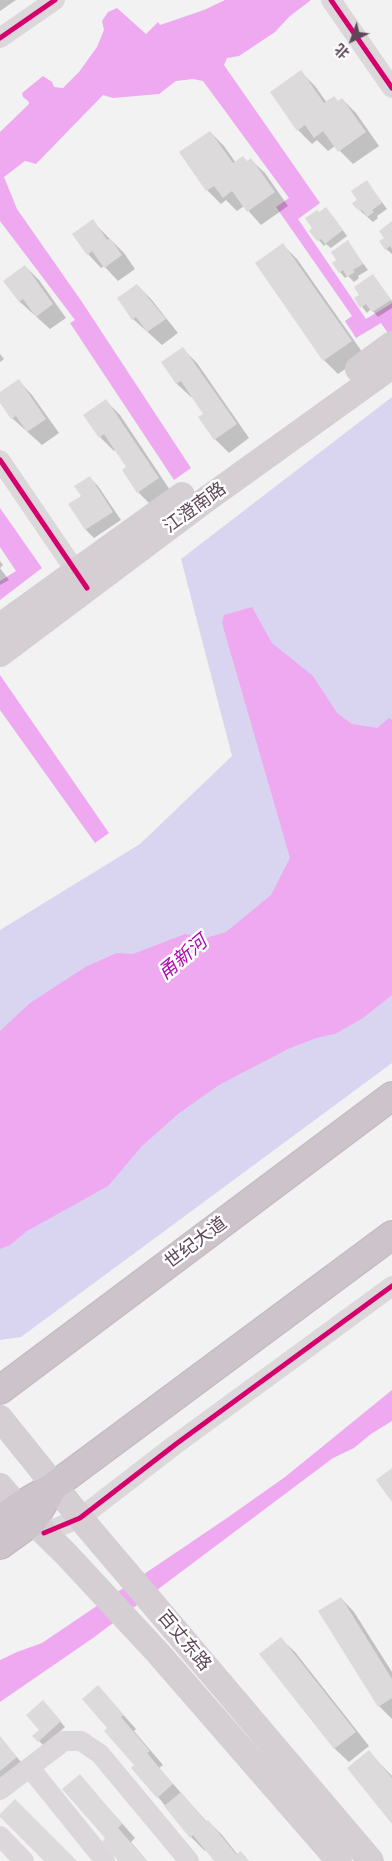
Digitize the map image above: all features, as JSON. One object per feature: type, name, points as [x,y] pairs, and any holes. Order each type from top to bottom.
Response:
[{"type":"highway","name":"世纪大道","points":[[0,1390],[392,1096]]},
{"type":"highway","points":[[0,1545],[24,1521],[54,1486],[392,1234]]},
{"type":"main road","name":"江澄南路","points":[[0,654],[82,580],[392,344]]},
{"type":"main road","name":"江澄南路","points":[[0,626],[82,580],[392,366]]},
{"type":"main road","name":"百丈东路","points":[[0,1418],[86,1525],[371,1861]]},
{"type":"main road","name":"百丈东路","points":[[0,1486],[24,1521],[65,1553],[158,1653],[339,1861]]},
{"type":"street","points":[[0,38],[55,0]]},
{"type":"street","points":[[331,0],[392,88]]},
{"type":"street","points":[[0,460],[82,580]]},
{"type":"street","points":[[24,1521],[86,1525],[176,1444],[392,1286]]},
{"type":"street","points":[[0,1790],[64,1741],[81,1741],[100,1754],[189,1861]]},
{"type":"street","points":[[30,1768],[105,1861]]},
{"type":"street","points":[[0,1836],[24,1861]]},
{"type":"shaded area","points":[[392,397],[392,1063],[21,1337],[0,1340],[0,930],[140,844],[232,756],[181,559]]},
{"type":"water","points":[[225,0],[311,0],[290,16],[275,32],[239,56],[227,58],[224,65],[320,203],[298,219],[366,319],[392,303],[392,339],[381,323],[356,338],[345,321],[352,316],[276,207],[289,198],[203,81],[193,79],[176,81],[159,94],[113,98],[103,95],[36,164],[25,161],[4,177],[17,209],[82,302],[191,468],[174,480],[70,323],[75,320],[0,221],[0,132],[29,104],[22,93],[43,76],[52,82],[54,87],[63,88],[79,72],[97,47],[104,30],[102,21],[108,12],[117,8],[146,34],[158,22],[160,25],[204,10]]},
{"type":"water","points":[[0,508],[42,568],[0,600],[0,581],[16,571],[0,547]]},
{"type":"water","name":"甬新河","points":[[252,607],[272,643],[313,676],[337,713],[352,724],[377,728],[389,718],[392,720],[392,995],[363,1018],[335,1034],[316,1038],[288,1049],[219,1085],[178,1114],[142,1146],[108,1186],[27,1231],[10,1245],[0,1249],[0,1031],[30,1003],[87,966],[117,953],[133,954],[185,934],[206,938],[226,932],[271,895],[290,858],[222,623],[224,615]]},
{"type":"water","points":[[0,675],[109,833],[95,843],[0,710]]},
{"type":"water","points":[[392,1390],[392,1421],[371,1434],[354,1448],[333,1458],[93,1638],[0,1702],[0,1660],[42,1643],[227,1518],[285,1477]]},
{"type":"building","points":[[301,70],[324,103],[334,96],[338,101],[342,98],[366,132],[338,152],[323,131],[314,138],[305,125],[297,131],[270,92]]},
{"type":"building","points":[[210,131],[233,163],[243,156],[247,161],[251,158],[275,192],[247,212],[232,191],[223,198],[214,186],[206,191],[179,152]]},
{"type":"building","points":[[367,180],[382,203],[372,210],[374,212],[367,217],[362,210],[356,209],[352,203],[357,200],[351,191]]},
{"type":"building","points":[[326,207],[343,230],[325,244],[321,239],[317,241],[309,231],[312,228],[305,218],[317,210],[319,212]]},
{"type":"building","points":[[93,219],[107,240],[110,238],[122,255],[104,268],[92,251],[87,255],[72,234]]},
{"type":"building","points":[[392,221],[392,249],[390,246],[385,250],[379,241],[384,238],[379,231]]},
{"type":"building","points":[[348,240],[363,264],[353,270],[355,272],[347,277],[343,270],[339,273],[332,263],[336,260],[331,252]]},
{"type":"building","points":[[283,243],[352,341],[323,361],[255,263]]},
{"type":"building","points":[[25,265],[53,304],[36,317],[23,299],[19,302],[3,281]]},
{"type":"building","points":[[373,274],[391,300],[372,312],[366,304],[360,308],[354,298],[359,295],[354,287]]},
{"type":"building","points":[[137,284],[166,319],[147,332],[136,317],[132,320],[117,298]]},
{"type":"building","points":[[183,347],[237,424],[214,440],[198,417],[203,414],[181,381],[176,384],[161,362]]},
{"type":"building","points":[[19,379],[46,419],[27,432],[16,416],[11,419],[0,403],[0,392]]},
{"type":"building","points":[[106,399],[159,478],[137,493],[122,470],[126,467],[104,434],[99,438],[83,415]]},
{"type":"building","points":[[90,476],[113,512],[85,530],[68,504],[81,496],[74,486]]},
{"type":"building","points":[[392,1468],[392,1502],[376,1480]]},
{"type":"building","points":[[341,1597],[392,1679],[392,1698],[378,1707],[318,1611]]},
{"type":"building","points":[[281,1637],[356,1732],[334,1749],[259,1654]]},
{"type":"building","points":[[98,1685],[124,1715],[121,1717],[150,1751],[147,1753],[173,1784],[157,1798],[131,1768],[134,1765],[104,1731],[107,1728],[82,1699]]},
{"type":"building","points":[[43,1700],[61,1721],[38,1742],[32,1736],[39,1730],[26,1715]]},
{"type":"building","points":[[0,1736],[17,1757],[0,1771]]},
{"type":"building","points":[[369,1750],[392,1778],[392,1824],[347,1768]]},
{"type":"building","points":[[80,1774],[122,1824],[118,1828],[147,1861],[118,1861],[102,1842],[105,1838],[62,1789]]},
{"type":"building","points":[[181,1792],[206,1822],[208,1820],[236,1854],[241,1851],[249,1861],[214,1861],[193,1835],[190,1838],[164,1806]]},
{"type":"building","points":[[15,1799],[77,1861],[44,1861],[0,1817],[0,1814]]},
{"type":"cycle path","points":[[0,38],[55,0]]},
{"type":"cycle path","points":[[331,0],[392,88]]},
{"type":"cycle path","points":[[0,460],[87,588]]},
{"type":"cycle path","points":[[44,1533],[80,1518],[176,1444],[392,1286]]}]
